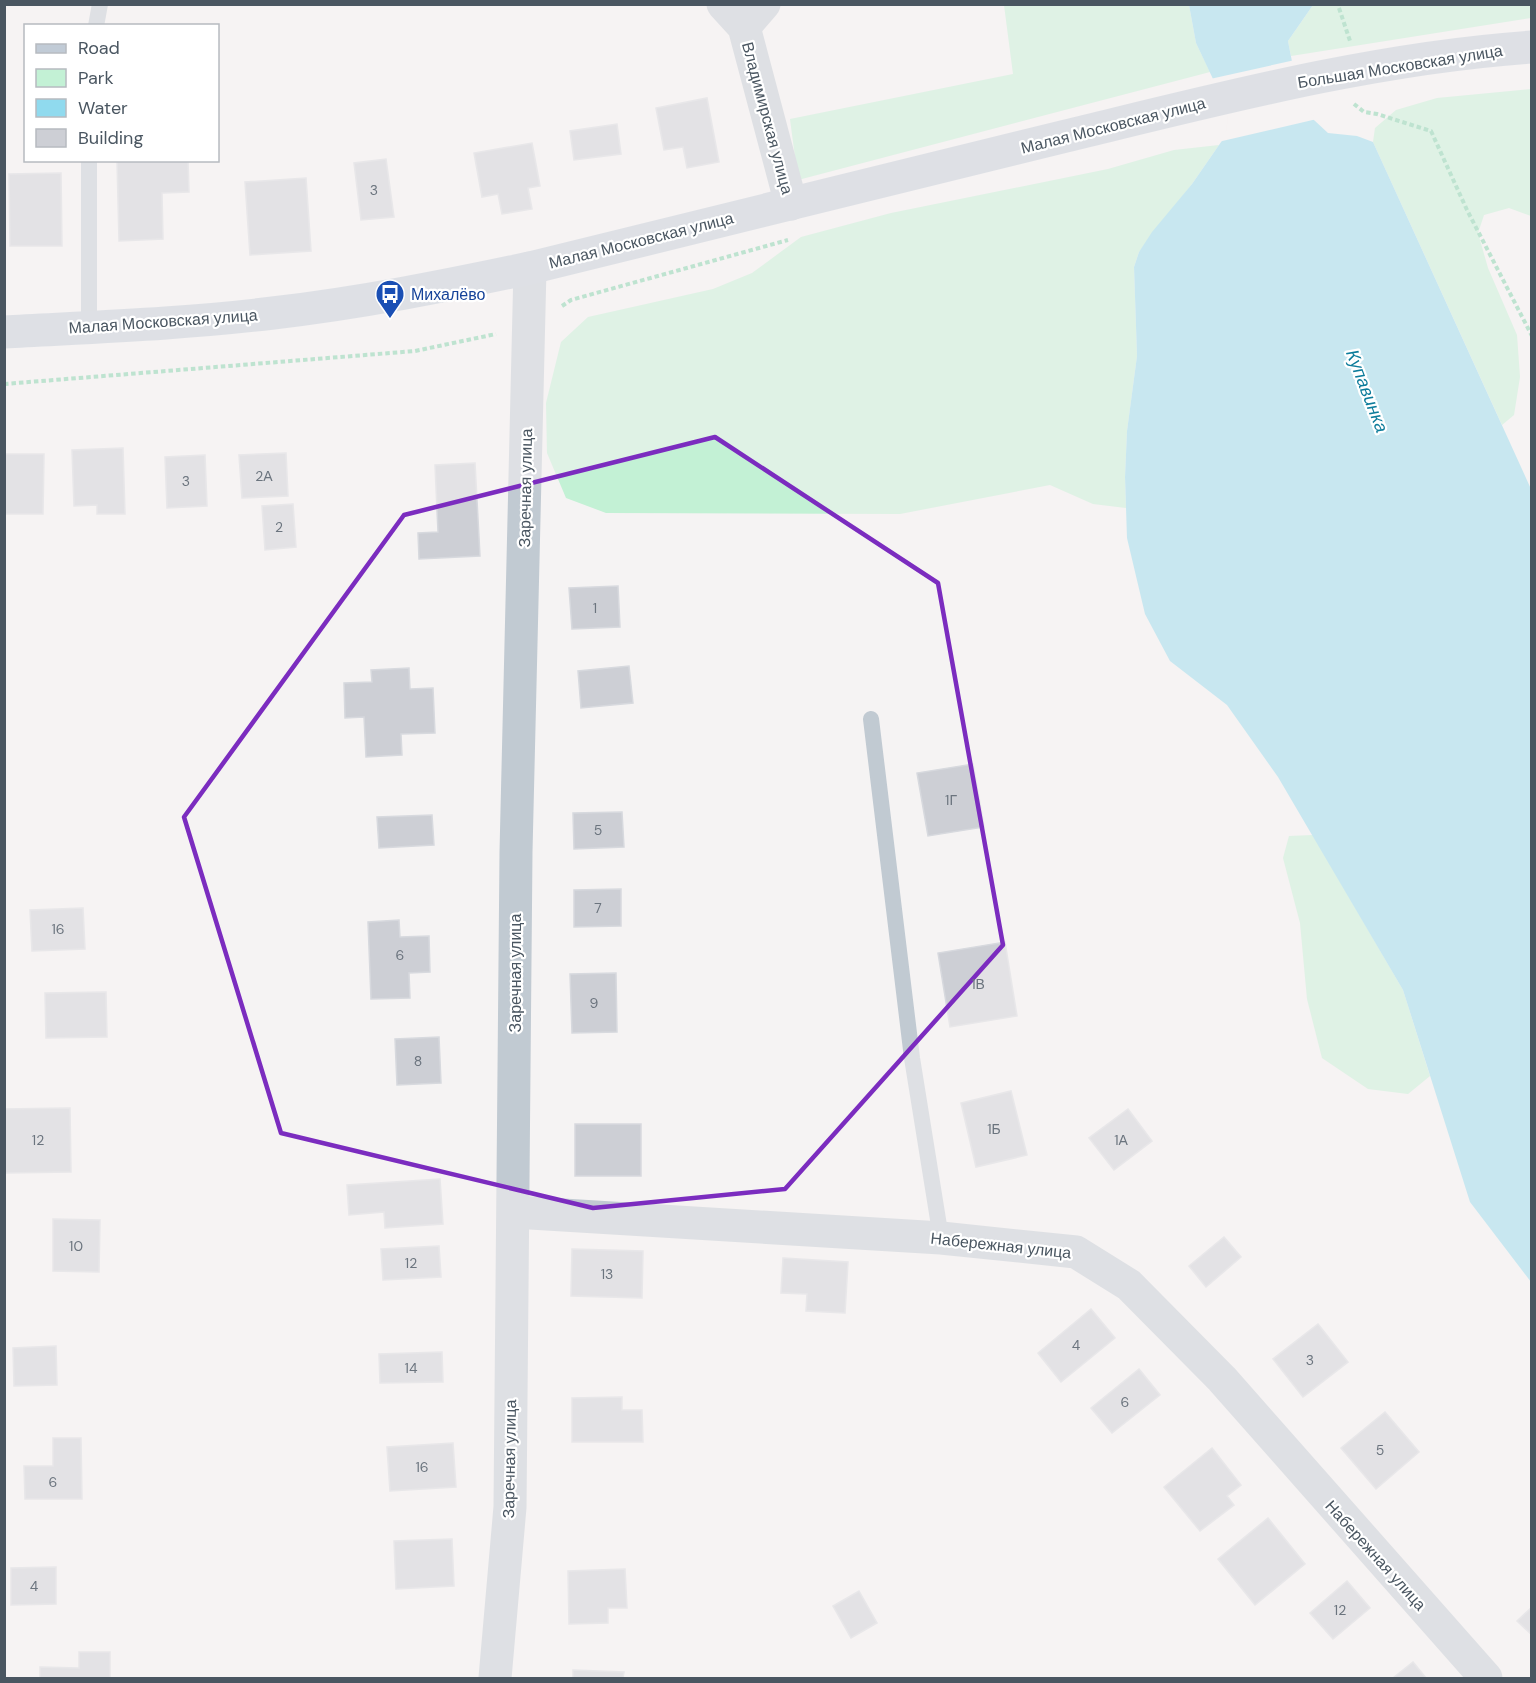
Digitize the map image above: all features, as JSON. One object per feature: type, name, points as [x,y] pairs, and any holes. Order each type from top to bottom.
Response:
[{"type":"main road","name":"Большая Московская улица","points":[[1268,88],[1346,87],[1499,49],[1532,47]]},
{"type":"main road","name":"Малая Московская улица","points":[[4,332],[191,321],[273,313],[445,286],[530,268],[1268,88]]},
{"type":"street","name":"Владимирская улица","points":[[744,12],[791,204]]},
{"type":"street","name":"Заречная улица","points":[[495,1678],[510,1507],[516,840],[530,268]]},
{"type":"street","name":"Набережная улица","points":[[514,1212],[941,1238],[1076,1252],[1130,1285],[1222,1379],[1486,1678]]},
{"type":"lane","points":[[96,24],[100,4]]},
{"type":"lane","points":[[89,162],[89,327]]},
{"type":"lane","points":[[871,719],[912,1058],[941,1238]]},
{"type":"path","points":[[1339,8],[1350,42]]},
{"type":"path","points":[[1346,87],[1364,112],[1431,131],[1467,210],[1532,336]]},
{"type":"highlighted area","points":[[715,437],[938,583],[1003,945],[785,1189],[593,1208],[281,1133],[184,817],[404,515]]},
{"type":"green space","points":[[1004,5],[1189,5],[1196,43],[1210,72],[798,180],[790,119],[1013,74]]},
{"type":"green space","points":[[1313,5],[1531,5],[1531,18],[1291,56],[1288,41]]},
{"type":"green space","points":[[1531,89],[1531,216],[1509,208],[1484,215],[1478,233],[1488,268],[1517,335],[1520,377],[1514,415],[1502,425],[1373,142],[1375,128],[1396,110],[1437,98]]},
{"type":"green space","points":[[1219,145],[1139,252],[1134,267],[1137,356],[1127,431],[1126,508],[1093,504],[1050,485],[900,514],[606,513],[566,498],[547,453],[546,403],[561,342],[588,317],[713,289],[752,273],[801,237],[891,213],[1108,169],[1174,150]]},
{"type":"green space","points":[[1313,835],[1403,990],[1430,1076],[1408,1094],[1368,1089],[1322,1058],[1307,999],[1300,923],[1283,858],[1289,836]]},
{"type":"water","name":"Купавинка","points":[[1189,5],[1313,5],[1288,41],[1301,108],[1328,133],[1357,136],[1373,142],[1531,489],[1531,1282],[1470,1202],[1403,990],[1278,777],[1227,705],[1170,661],[1145,614],[1127,538],[1125,477],[1127,431],[1137,356],[1134,267],[1139,252],[1152,232],[1192,184],[1228,132],[1231,117],[1196,43]]},
{"type":"pier","points":[[1295,60],[1304,107],[1317,119],[1218,142],[1226,131],[1228,118],[1210,79]]},
{"type":"building","points":[[707,98],[719,162],[687,168],[683,147],[664,150],[656,108]]},
{"type":"building","points":[[617,124],[621,154],[574,160],[570,131]]},
{"type":"building","points":[[532,143],[540,186],[528,188],[532,209],[502,214],[498,194],[482,197],[474,153]]},
{"type":"building","points":[[386,159],[394,217],[361,220],[354,163]]},
{"type":"building","points":[[117,162],[188,162],[189,192],[162,193],[163,239],[119,241]]},
{"type":"building","points":[[61,173],[62,246],[10,246],[9,174]]},
{"type":"building","points":[[306,178],[311,251],[250,255],[245,182]]},
{"type":"building","points":[[123,448],[125,514],[97,514],[97,505],[74,506],[72,450]]},
{"type":"building","points":[[286,453],[288,496],[242,498],[239,455]]},
{"type":"building","points":[[4,454],[44,454],[43,514],[4,514]]},
{"type":"building","points":[[205,455],[207,506],[167,508],[165,457]]},
{"type":"building","points":[[475,463],[480,556],[419,559],[418,533],[438,532],[435,465]]},
{"type":"building","points":[[293,504],[296,547],[265,550],[262,506]]},
{"type":"building","points":[[618,586],[620,627],[572,629],[569,588]]},
{"type":"building","points":[[629,666],[633,703],[581,708],[578,671]]},
{"type":"building","points":[[409,668],[410,689],[433,688],[435,733],[401,734],[402,755],[366,757],[364,717],[345,718],[344,683],[372,682],[371,670]]},
{"type":"building","points":[[973,764],[984,827],[928,836],[917,773]]},
{"type":"building","points":[[622,812],[624,847],[574,849],[573,813]]},
{"type":"building","points":[[432,815],[434,845],[379,848],[377,817]]},
{"type":"building","points":[[621,889],[621,926],[574,927],[574,890]]},
{"type":"building","points":[[83,908],[85,949],[32,951],[30,910]]},
{"type":"building","points":[[399,920],[400,937],[429,936],[430,972],[409,973],[410,998],[371,999],[368,922]]},
{"type":"building","points":[[1005,942],[1017,1016],[950,1027],[938,953]]},
{"type":"building","points":[[616,973],[617,1032],[572,1033],[570,974]]},
{"type":"building","points":[[106,992],[107,1037],[46,1038],[45,993]]},
{"type":"building","points":[[439,1037],[441,1083],[397,1085],[395,1039]]},
{"type":"building","points":[[1011,1091],[1027,1155],[976,1167],[961,1103]]},
{"type":"building","points":[[70,1108],[71,1172],[4,1173],[4,1109]]},
{"type":"building","points":[[1128,1109],[1152,1141],[1114,1170],[1089,1138]]},
{"type":"building","points":[[575,1124],[641,1124],[641,1176],[575,1176]]},
{"type":"building","points":[[440,1179],[443,1224],[385,1228],[384,1212],[349,1215],[347,1185]]},
{"type":"building","points":[[53,1219],[100,1220],[99,1272],[53,1271]]},
{"type":"building","points":[[1224,1237],[1241,1257],[1206,1287],[1189,1266]]},
{"type":"building","points":[[439,1246],[441,1277],[383,1280],[381,1249]]},
{"type":"building","points":[[572,1249],[643,1251],[642,1298],[571,1296]]},
{"type":"building","points":[[783,1258],[848,1262],[845,1313],[806,1311],[807,1294],[781,1293]]},
{"type":"building","points":[[1091,1309],[1115,1338],[1061,1382],[1038,1353]]},
{"type":"building","points":[[1318,1324],[1348,1362],[1303,1397],[1273,1359]]},
{"type":"building","points":[[56,1346],[57,1385],[14,1386],[13,1348]]},
{"type":"building","points":[[442,1352],[443,1382],[380,1383],[379,1354]]},
{"type":"building","points":[[1139,1369],[1160,1395],[1112,1433],[1091,1408]]},
{"type":"building","points":[[622,1397],[622,1410],[642,1410],[643,1442],[572,1442],[572,1398]]},
{"type":"building","points":[[1385,1412],[1419,1452],[1376,1489],[1341,1448]]},
{"type":"building","points":[[53,1438],[81,1438],[82,1499],[25,1499],[24,1466],[53,1466]]},
{"type":"building","points":[[453,1443],[456,1487],[390,1491],[387,1447]]},
{"type":"building","points":[[1212,1448],[1241,1485],[1227,1496],[1234,1505],[1200,1531],[1164,1487]]},
{"type":"building","points":[[1268,1518],[1305,1564],[1255,1605],[1218,1559]]},
{"type":"building","points":[[452,1539],[454,1586],[396,1589],[394,1541]]},
{"type":"building","points":[[56,1567],[56,1604],[11,1605],[11,1568]]},
{"type":"building","points":[[625,1569],[627,1608],[608,1608],[608,1623],[569,1624],[568,1571]]},
{"type":"building","points":[[1347,1581],[1370,1608],[1333,1639],[1310,1613]]},
{"type":"building","points":[[859,1591],[877,1623],[851,1638],[833,1606]]},
{"type":"building","points":[[1532,1607],[1532,1635],[1517,1621]]},
{"type":"building","points":[[79,1652],[110,1652],[110,1678],[40,1678],[40,1667],[79,1668]]},
{"type":"building","points":[[1413,1662],[1426,1678],[1393,1678]]},
{"type":"building","points":[[573,1670],[624,1672],[623,1678],[573,1678]]},
{"type":"place","name":"Михалёво","points":[[390,320]]}]
